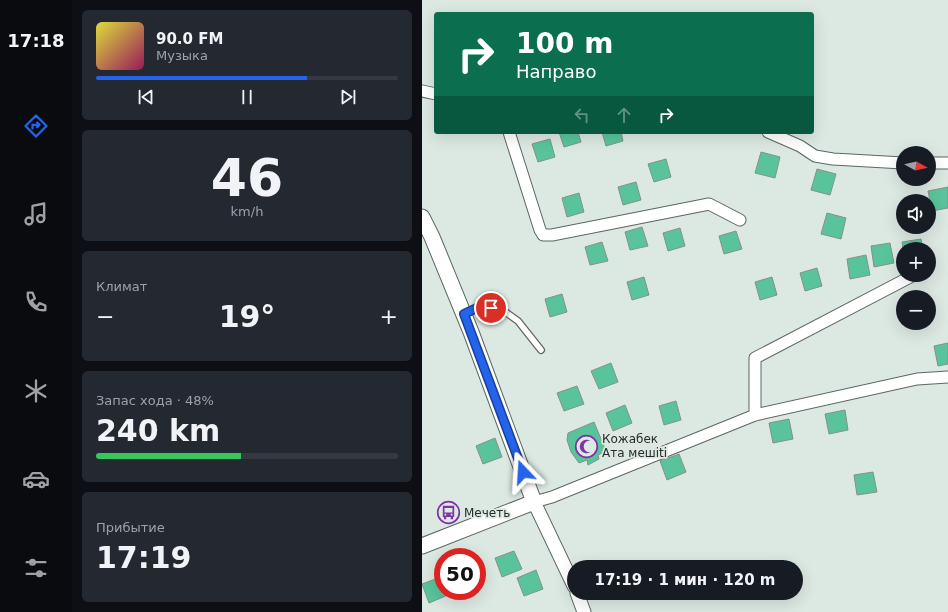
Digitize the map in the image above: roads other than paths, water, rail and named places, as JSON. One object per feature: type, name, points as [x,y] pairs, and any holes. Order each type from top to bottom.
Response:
[{"type":"main road","points":[[422,217],[427,239],[464,314],[506,423],[534,502],[422,546]]},
{"type":"street","points":[[422,91],[434,94]]},
{"type":"street","points":[[510,134],[540,230],[543,235],[552,236],[709,204],[740,220]]},
{"type":"street","points":[[773,134],[800,146],[815,156],[833,159],[896,163]]},
{"type":"street","points":[[936,163],[948,163]]},
{"type":"street","points":[[755,415],[755,358],[901,282]]},
{"type":"street","points":[[567,571],[534,502],[552,497],[755,415],[917,380],[948,377]]},
{"type":"street","points":[[580,600],[584,612]]},
{"type":"lane","points":[[464,314],[481,306],[504,310],[518,321],[541,350]]},
{"type":"place","name":"Кожабек Ата мешiti","points":[[586,446]]},
{"type":"place","name":"Мечеть","points":[[449,513]]}]
